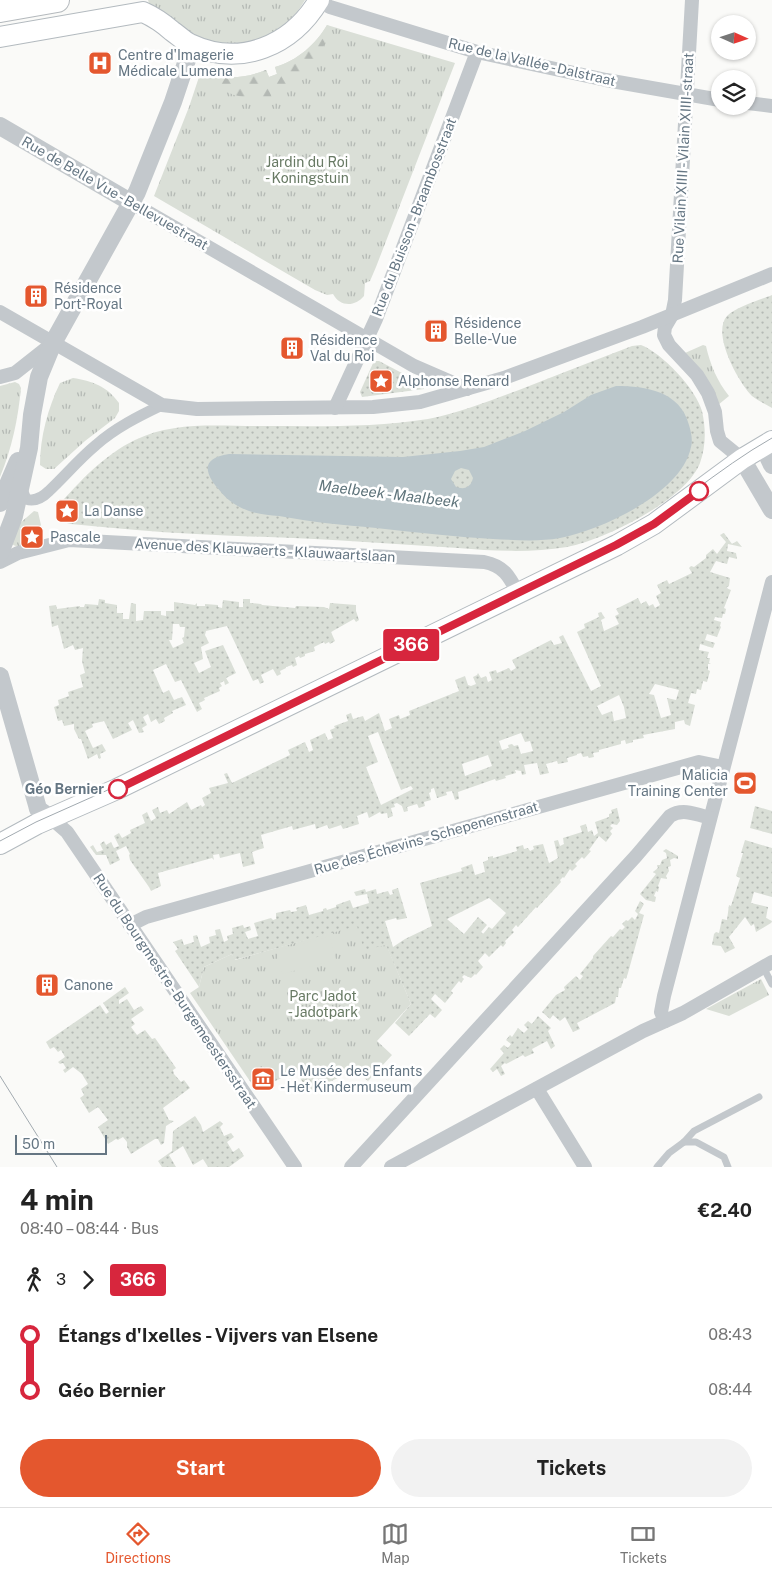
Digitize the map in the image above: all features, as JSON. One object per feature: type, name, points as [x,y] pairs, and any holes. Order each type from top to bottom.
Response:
[{"type":"highway","points":[[0,10],[57,0]]},
{"type":"main road","points":[[0,37],[142,6],[189,44],[210,51],[230,53],[252,52],[272,45],[291,34],[306,19],[318,0]]},
{"type":"main road","points":[[0,844],[118,789],[636,535],[670,513],[742,459],[768,443]]},
{"type":"street","name":"Rue de la Vallée - Dalstraat","points":[[318,0],[330,7],[477,52],[606,80],[711,98]]},
{"type":"street","name":"Rue Vilain XIIII - Vilain XIIII-straat","points":[[692,0],[675,300],[672,315],[665,327],[664,335],[670,345],[698,375],[708,393],[715,412],[720,441],[742,459]]},
{"type":"street","points":[[0,553],[7,521],[21,485],[29,448],[32,415],[39,377],[53,343],[132,203],[173,102],[187,60],[189,44]]},
{"type":"street","name":"Rue du Buisson - Braambosstraat","points":[[335,408],[368,339],[477,52]]},
{"type":"street","points":[[756,104],[772,106]]},
{"type":"street","name":"Rue de Belle Vue - Bellevuestraat","points":[[0,126],[414,366],[467,389]]},
{"type":"street","points":[[0,312],[162,405],[198,409],[373,407],[420,402],[544,364],[772,274]]},
{"type":"street","points":[[0,377],[15,373],[53,343]]},
{"type":"street","points":[[21,485],[26,499],[37,500],[50,490],[96,444],[119,428],[162,405]]},
{"type":"street","points":[[0,504],[16,465],[32,415]]},
{"type":"street","points":[[768,443],[772,465]]},
{"type":"street","points":[[742,459],[772,510]]},
{"type":"street","name":"Avenue des Klauwaerts - Klauwaartslaan","points":[[0,562],[18,553],[69,540],[484,562],[495,564],[505,571],[518,593]]},
{"type":"street","points":[[665,1021],[661,1012],[664,996],[772,582]]},
{"type":"street","points":[[0,676],[38,809],[52,819]]},
{"type":"street","name":"Rue des Échevins - Schepenenstraat","points":[[130,925],[146,917],[699,762],[723,767]]},
{"type":"street","points":[[351,1167],[636,856],[670,816],[682,811],[710,818]]},
{"type":"street","name":"Rue du Bourgmestre - Burgemeestersstraat","points":[[52,819],[65,830],[295,1167]]},
{"type":"street","points":[[392,1167],[643,1031],[683,1013],[768,965]]},
{"type":"street","points":[[536,1089],[585,1167]]},
{"type":"lane","points":[[768,965],[772,984]]},
{"type":"lane","points":[[657,1167],[669,1153],[684,1142],[694,1131],[759,1097]]},
{"type":"lane","points":[[684,1142],[696,1142],[724,1157],[728,1167]]},
{"type":"green space","points":[[148,0],[305,0],[297,12],[274,32],[261,38],[231,44],[217,43],[195,36],[150,6]]},
{"type":"green space","name":"Jardin du Roi - Koningstuin","points":[[327,25],[455,63],[376,267],[370,281],[365,283],[364,296],[352,304],[340,301],[333,294],[327,295],[315,290],[154,196],[201,71],[218,76],[241,77],[266,70],[269,77],[277,74],[275,67],[291,61],[312,45]]},
{"type":"green space","points":[[327,25],[329,26],[320,55],[311,71],[288,91],[286,86],[270,92],[272,98],[241,97],[216,87],[199,75],[201,71],[218,76],[241,77],[266,70],[269,77],[277,74],[275,67],[291,61],[305,51]]},
{"type":"green space","points":[[772,295],[772,408],[752,396],[740,381],[724,346],[722,334],[723,324],[727,316],[742,307]]},
{"type":"green space","points":[[641,345],[668,364],[686,383],[699,402],[705,431],[702,457],[692,477],[679,491],[662,504],[622,527],[583,543],[540,550],[485,550],[149,531],[71,524],[61,521],[57,516],[58,506],[93,469],[124,446],[150,434],[180,427],[211,425],[343,426],[386,424],[428,419],[474,406],[632,346]]},
{"type":"green space","points":[[703,345],[706,346],[714,372],[729,396],[718,405],[685,353]]},
{"type":"green space","points":[[374,361],[379,361],[421,383],[424,389],[362,397],[360,392]]},
{"type":"green space","points":[[73,378],[104,388],[119,403],[119,411],[115,418],[85,441],[54,469],[46,469],[40,465],[40,454],[48,413],[60,383]]},
{"type":"green space","points":[[15,382],[21,388],[18,411],[11,444],[0,477],[0,386]]},
{"type":"green space","points":[[34,511],[38,512],[41,525],[33,542],[19,546],[12,544],[19,524]]},
{"type":"green space","points":[[724,533],[732,544],[737,541],[742,547],[728,544],[727,551],[736,553],[737,559],[729,557],[727,564],[716,561],[710,572],[730,578],[729,586],[726,588],[731,590],[724,608],[726,609],[725,614],[723,614],[722,618],[715,617],[714,620],[721,622],[717,637],[707,634],[705,640],[715,643],[713,648],[700,644],[699,650],[709,652],[707,658],[710,658],[709,663],[711,664],[708,664],[708,670],[710,671],[707,682],[703,681],[701,690],[697,689],[696,694],[691,693],[688,703],[695,705],[690,726],[685,724],[684,720],[675,722],[675,729],[643,735],[644,738],[633,740],[633,742],[626,744],[625,740],[621,741],[621,744],[593,753],[594,757],[583,757],[581,753],[567,758],[568,762],[558,764],[557,761],[546,764],[549,773],[540,775],[537,763],[524,765],[526,774],[522,775],[521,771],[515,770],[516,773],[505,776],[506,778],[496,781],[495,779],[458,792],[459,799],[455,800],[452,791],[446,792],[447,795],[437,798],[434,788],[429,793],[431,800],[424,802],[425,806],[419,808],[417,804],[407,807],[408,811],[404,812],[402,806],[397,803],[394,804],[395,807],[391,808],[393,816],[388,818],[387,813],[381,814],[380,812],[369,818],[367,812],[357,816],[359,824],[343,829],[341,825],[329,829],[327,825],[316,829],[315,824],[293,830],[292,826],[261,835],[264,848],[252,852],[255,864],[243,867],[240,853],[220,858],[219,854],[213,855],[214,860],[212,858],[158,873],[161,886],[151,891],[130,860],[130,854],[126,846],[116,851],[120,860],[110,865],[106,855],[96,855],[90,847],[93,845],[97,852],[103,850],[100,844],[104,841],[106,845],[111,842],[114,848],[119,846],[114,836],[119,833],[122,838],[131,833],[130,830],[145,823],[142,815],[147,812],[151,821],[156,818],[152,810],[158,807],[160,813],[167,810],[169,814],[187,802],[191,810],[201,805],[202,807],[205,805],[202,798],[211,793],[209,788],[228,783],[224,774],[227,773],[232,783],[290,755],[288,750],[305,742],[309,752],[313,750],[310,740],[325,733],[328,740],[333,738],[330,730],[335,728],[334,726],[348,721],[346,715],[351,713],[353,719],[363,716],[365,721],[379,713],[385,731],[392,728],[389,719],[399,715],[400,719],[410,715],[409,711],[459,691],[455,680],[465,676],[468,685],[471,686],[476,684],[473,677],[478,673],[481,678],[486,676],[488,682],[492,680],[489,672],[496,670],[497,673],[509,668],[511,671],[516,668],[512,660],[551,640],[554,645],[562,643],[559,637],[563,635],[591,691],[601,686],[577,632],[585,628],[584,624],[599,617],[598,613],[601,612],[605,618],[601,620],[604,631],[619,624],[615,616],[619,614],[616,609],[638,598],[641,604],[646,601],[649,606],[653,604],[655,608],[660,605],[656,596],[661,593],[657,585],[667,580],[669,584],[692,573],[689,568],[691,566],[694,567],[706,558],[706,555],[713,549],[717,554],[726,542],[720,535]],"holes":[[[655,684],[679,690],[676,700],[667,698],[671,715],[661,718],[654,695],[649,694]],[[619,695],[626,718],[614,721],[612,711],[602,715],[597,706]],[[378,732],[401,790],[411,786],[413,789],[381,805],[366,767],[378,762],[368,736]],[[521,733],[525,742],[530,741],[533,751],[521,754],[518,745],[514,746],[512,744],[508,745],[509,748],[502,750],[499,741]],[[488,755],[492,766],[465,776],[462,764]]]},
{"type":"green space","points":[[99,599],[105,600],[105,603],[117,605],[117,613],[123,613],[123,619],[129,619],[131,603],[136,604],[136,621],[143,620],[144,611],[161,611],[161,615],[166,616],[166,611],[174,611],[174,602],[195,605],[197,603],[197,606],[205,606],[205,604],[218,605],[218,607],[222,608],[223,600],[239,602],[239,607],[243,607],[243,599],[250,599],[250,603],[262,605],[295,608],[296,606],[324,607],[329,609],[330,603],[356,605],[359,620],[356,622],[354,619],[331,632],[335,641],[330,644],[329,642],[325,644],[324,642],[314,647],[315,651],[305,654],[305,656],[300,658],[299,656],[295,658],[297,665],[286,667],[280,671],[281,674],[277,676],[273,669],[261,675],[264,682],[260,684],[258,679],[253,681],[227,626],[206,631],[205,635],[209,643],[201,647],[203,659],[194,663],[199,673],[211,667],[205,651],[223,645],[236,673],[226,678],[229,683],[225,685],[224,681],[220,683],[222,686],[219,688],[220,691],[204,698],[205,700],[199,703],[202,709],[197,712],[181,680],[175,682],[166,664],[153,670],[163,693],[169,690],[174,700],[182,697],[186,705],[172,711],[173,713],[164,718],[165,721],[159,724],[156,719],[151,722],[148,714],[143,717],[147,725],[142,728],[144,732],[139,733],[133,720],[128,723],[132,730],[113,739],[104,721],[92,724],[93,727],[85,731],[93,748],[102,744],[106,751],[100,754],[101,758],[99,759],[97,754],[88,759],[81,739],[79,739],[74,729],[74,724],[64,726],[62,720],[58,721],[54,707],[59,705],[58,700],[69,696],[68,692],[83,687],[80,675],[85,673],[82,661],[83,648],[75,650],[73,645],[64,649],[58,625],[52,627],[49,606],[56,605],[57,609],[84,607],[85,604],[98,605]],"holes":[[[173,624],[179,624],[180,627],[185,627],[184,637],[182,638],[184,643],[173,648],[169,640],[172,640]]]},
{"type":"green space","points":[[755,806],[772,811],[772,834],[750,828]]},
{"type":"green space","points":[[617,808],[620,821],[617,825],[612,824],[610,826],[613,828],[610,831],[612,834],[606,842],[599,836],[584,859],[582,857],[575,864],[577,866],[572,871],[570,869],[564,878],[560,880],[561,882],[518,927],[516,925],[512,930],[514,932],[505,941],[506,943],[503,947],[501,945],[489,957],[485,953],[478,961],[483,967],[476,975],[471,978],[464,975],[462,977],[464,979],[461,983],[459,981],[451,991],[453,993],[445,1003],[435,994],[431,999],[442,1010],[435,1018],[430,1014],[409,1036],[395,1023],[411,1004],[386,945],[364,950],[357,926],[234,960],[232,954],[204,967],[199,987],[175,951],[178,949],[173,942],[182,939],[184,945],[194,942],[193,936],[197,935],[201,947],[210,943],[209,937],[216,935],[215,930],[220,929],[224,942],[228,940],[227,936],[233,934],[232,928],[243,925],[244,928],[250,926],[251,930],[245,932],[248,939],[258,936],[254,923],[271,918],[273,920],[276,919],[276,913],[290,910],[291,912],[297,911],[296,908],[306,905],[309,915],[323,911],[326,908],[327,910],[336,907],[336,905],[350,900],[353,908],[369,903],[367,894],[356,896],[354,892],[365,889],[366,892],[376,889],[377,894],[388,891],[390,895],[393,894],[392,890],[398,888],[407,918],[385,921],[393,947],[432,926],[420,883],[462,871],[461,868],[472,864],[475,875],[485,872],[483,862],[488,860],[488,857],[493,856],[493,858],[517,851],[516,847],[523,845],[524,849],[528,848],[530,851],[534,849],[533,846],[543,844],[549,863],[558,858],[554,841],[558,840],[560,846],[564,844],[563,838],[582,832],[580,826],[586,824],[588,832],[592,830],[594,836],[598,833],[595,822],[609,817],[609,814],[612,813],[611,810]],"holes":[[[489,898],[506,913],[492,929],[489,927],[483,934],[481,932],[487,925],[478,917],[464,934],[447,919]]]},
{"type":"green space","points":[[745,840],[772,848],[772,897],[754,892],[751,903],[768,907],[766,918],[772,921],[756,932],[754,924],[751,926],[745,917],[729,937],[735,948],[725,953],[721,946],[712,945],[714,934],[716,932],[719,933],[722,919],[727,920],[729,905],[731,906],[740,878],[736,876]]},
{"type":"green space","points":[[666,849],[678,856],[678,859],[670,860],[671,866],[668,867],[667,879],[661,878],[658,892],[656,891],[654,896],[656,897],[655,902],[646,900],[640,894],[656,874],[653,872],[658,868],[657,865],[660,865],[662,860],[667,858],[666,853],[663,851]]},
{"type":"green space","points":[[640,901],[644,904],[639,913],[644,915],[628,973],[626,979],[624,978],[621,988],[619,988],[615,1003],[577,1023],[580,1029],[573,1032],[565,1017],[560,1021],[553,1015],[550,1019],[542,1012],[556,995],[565,990],[564,987],[576,976],[580,980],[583,976],[580,974],[593,956],[611,936],[613,937],[620,929],[622,930],[625,927],[622,924],[626,920],[628,921],[632,917],[635,920],[638,914],[635,911]]},
{"type":"green space","name":"Parc Jadot - Jadotpark","points":[[357,925],[386,944],[411,1004],[377,1041],[392,1055],[368,1081],[354,1070],[307,1093],[299,1075],[305,1072],[303,1068],[256,1090],[190,993],[199,987],[204,967],[232,954],[235,960]]},
{"type":"green space","points":[[330,936],[336,960],[282,974],[276,951]]},
{"type":"green space","points":[[761,979],[769,995],[729,1016],[706,1009]]},
{"type":"green space","points":[[125,987],[129,993],[119,1000],[119,1004],[127,999],[134,1010],[141,1006],[144,1010],[131,1019],[135,1024],[131,1027],[137,1035],[145,1030],[152,1039],[155,1038],[176,1068],[173,1070],[174,1074],[181,1082],[184,1080],[190,1088],[163,1108],[169,1120],[174,1121],[166,1126],[164,1143],[161,1145],[158,1139],[155,1139],[131,1154],[123,1137],[108,1144],[98,1127],[108,1120],[98,1107],[89,1113],[80,1098],[84,1095],[81,1089],[88,1084],[82,1074],[73,1067],[65,1073],[63,1070],[66,1068],[63,1063],[60,1064],[58,1062],[65,1057],[61,1050],[58,1052],[54,1047],[50,1049],[46,1042],[100,1005],[106,1014],[109,1012],[103,1003]]},
{"type":"green space","points":[[538,1016],[551,1028],[548,1031],[555,1046],[551,1049],[547,1041],[532,1049],[534,1053],[525,1057],[523,1055],[501,1066],[505,1074],[501,1076],[497,1069],[493,1072],[490,1069],[504,1053],[500,1049],[504,1045],[508,1048],[511,1044],[506,1040],[510,1035],[512,1037],[518,1028],[524,1033],[528,1029],[524,1025],[528,1021],[532,1024]]},
{"type":"green space","points":[[195,1116],[203,1132],[220,1121],[223,1124],[220,1127],[224,1136],[231,1133],[234,1137],[227,1142],[233,1152],[239,1148],[244,1156],[229,1167],[208,1167],[203,1159],[193,1165],[183,1146],[169,1155],[176,1167],[162,1167],[158,1161],[172,1151],[173,1131]]},
{"type":"water","name":"Maelbeek - Maalbeek","points":[[616,386],[650,389],[670,398],[685,414],[691,433],[691,447],[685,464],[673,480],[657,494],[618,518],[577,534],[560,538],[526,540],[464,537],[260,514],[237,506],[230,501],[216,486],[209,474],[209,463],[213,459],[229,454],[403,457],[484,447],[525,431],[564,412],[591,395]],"holes":[[[461,468],[469,470],[473,478],[471,484],[465,488],[456,487],[451,479],[455,471]]]},
{"type":"tram line","points":[[0,841],[615,543],[636,531],[732,463],[772,438]]},
{"type":"tram line","points":[[0,1076],[57,1167]]},
{"type":"bus line","name":"366","points":[[118,789],[636,535],[699,491]]},
{"type":"place","name":"Centre d'Imagerie Médicale Lumena","points":[[100,63]]},
{"type":"place","name":"Résidence Port-Royal","points":[[36,296]]},
{"type":"place","name":"Résidence Belle-Vue","points":[[436,331]]},
{"type":"place","name":"Résidence Val du Roi","points":[[292,348]]},
{"type":"place","name":"Alphonse Renard","points":[[381,381]]},
{"type":"place","name":"La Danse","points":[[67,511]]},
{"type":"place","name":"Pascale","points":[[32,537]]},
{"type":"place","name":"Malicia Training Center","points":[[745,783]]},
{"type":"place","name":"Géo Bernier","points":[[118,789]]},
{"type":"place","name":"Canone","points":[[47,985]]},
{"type":"place","name":"Le Musée des Enfants - Het Kindermuseum","points":[[263,1079]]}]
